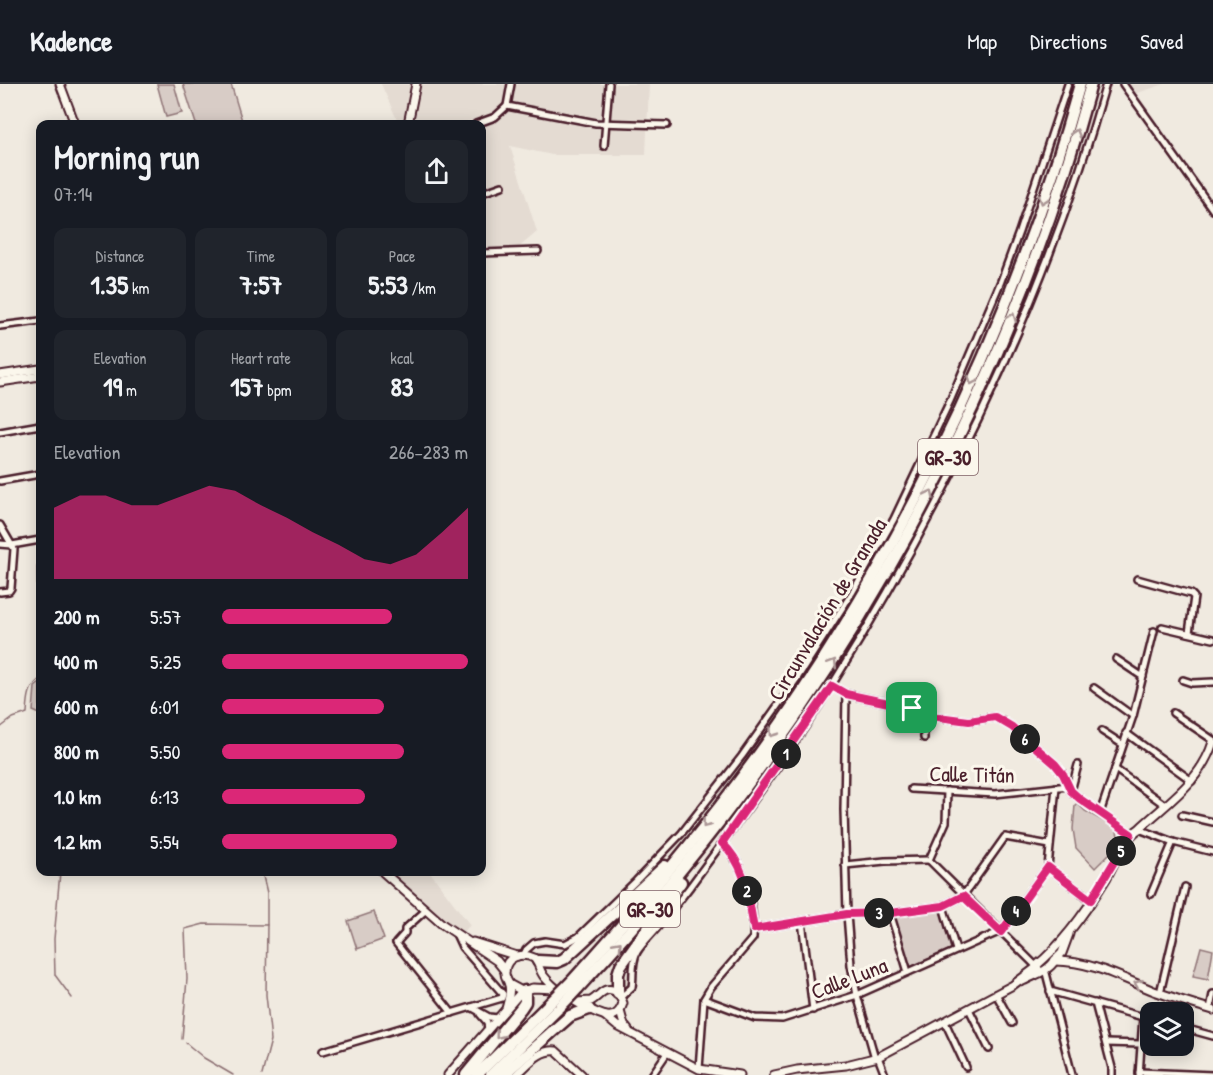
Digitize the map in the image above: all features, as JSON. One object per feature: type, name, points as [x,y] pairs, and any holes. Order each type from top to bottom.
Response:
[{"type":"highway","name":"Circunvalación de Granada","points":[[575,985],[690,844],[772,735],[816,670],[870,582],[918,493],[994,333],[1044,200],[1080,84]]},
{"type":"highway","name":"Circunvalación de Granada","points":[[491,1075],[656,902],[717,827],[821,681],[888,571],[928,498],[1012,316],[1058,196],[1091,84]]},
{"type":"highway","points":[[620,995],[618,974],[621,964],[710,843],[717,827]]},
{"type":"highway","points":[[538,962],[556,962],[564,958],[690,844]]},
{"type":"highway","points":[[466,1075],[521,1008],[525,1002],[527,990]]},
{"type":"highway","name":"Circunvalación de Granada","points":[[477,1075],[556,1005]]},
{"type":"highway","points":[[503,1075],[570,1016],[598,1012]]},
{"type":"street","points":[[60,84],[74,120]]},
{"type":"street","points":[[409,120],[416,84]]},
{"type":"street","points":[[486,120],[495,117],[507,106],[511,84]]},
{"type":"street","points":[[604,146],[609,84]]},
{"type":"street","points":[[505,971],[509,961],[538,941],[565,944],[578,937],[681,834],[742,756],[798,677],[852,593],[894,519],[955,390],[1016,242],[1068,84]]},
{"type":"street","points":[[620,995],[632,987],[633,962],[638,951],[672,911],[722,843],[832,686],[917,543],[978,423],[1042,278],[1085,156],[1106,84]]},
{"type":"street","points":[[1123,84],[1213,210]]},
{"type":"street","points":[[507,106],[606,124],[667,125]]},
{"type":"street","points":[[486,192],[501,186]]},
{"type":"street","points":[[486,253],[538,251]]},
{"type":"street","points":[[0,326],[36,322]]},
{"type":"street","points":[[0,375],[36,370]]},
{"type":"street","points":[[0,382],[36,377]]},
{"type":"street","points":[[0,432],[36,426]]},
{"type":"street","points":[[0,481],[36,475]]},
{"type":"street","points":[[0,525],[14,549],[11,588],[9,591],[0,592]]},
{"type":"street","points":[[0,544],[12,545],[36,541]]},
{"type":"street","points":[[1137,579],[1191,594],[1194,597],[1189,633]]},
{"type":"street","points":[[1162,627],[1213,639]]},
{"type":"street","points":[[1100,813],[1133,716],[1154,630]]},
{"type":"street","points":[[1116,659],[1143,677]]},
{"type":"street","points":[[1183,680],[1213,682]]},
{"type":"street","points":[[832,686],[846,694],[912,708],[923,715],[969,721],[995,717],[1012,727],[1055,764],[1070,788],[1100,813],[1131,834]]},
{"type":"street","points":[[1094,688],[1133,716]]},
{"type":"street","points":[[846,694],[844,826],[851,965],[857,995],[885,1075]]},
{"type":"street","points":[[774,1075],[846,1065],[877,1057],[1013,985],[1053,959],[1131,834],[1192,781],[1208,756],[1213,741],[1173,713]]},
{"type":"street","points":[[923,715],[924,738]]},
{"type":"street","points":[[1102,731],[1122,744]]},
{"type":"street","points":[[1126,733],[1192,781]]},
{"type":"street","points":[[1070,788],[1078,765]]},
{"type":"street","points":[[1115,769],[1165,805]]},
{"type":"street","points":[[1001,932],[1048,867],[1056,788]]},
{"type":"street","name":"Calle Titán","points":[[911,789],[994,794],[1070,788]]},
{"type":"street","points":[[929,860],[946,822],[947,791]]},
{"type":"street","points":[[1182,815],[1213,822]]},
{"type":"street","points":[[1139,829],[1173,842],[1213,852]]},
{"type":"street","points":[[754,929],[847,914],[890,913],[943,906],[963,896],[1005,837],[1050,845]]},
{"type":"street","points":[[1151,894],[1173,842]]},
{"type":"street","points":[[698,1072],[704,999],[711,987],[753,938],[754,929],[745,878],[733,854],[722,843]]},
{"type":"street","points":[[845,866],[885,861],[929,860],[963,896],[1040,969],[1050,991],[1072,1075]]},
{"type":"street","points":[[1048,867],[1091,900]]},
{"type":"street","points":[[388,876],[455,933],[497,961],[505,971],[509,984],[506,1009]]},
{"type":"street","points":[[1160,993],[1185,886]]},
{"type":"street","points":[[943,906],[956,950]]},
{"type":"street","points":[[426,910],[405,928],[405,933],[396,943],[452,1013]]},
{"type":"street","points":[[890,913],[908,972]]},
{"type":"street","points":[[802,921],[813,1010]]},
{"type":"street","name":"Calle Luna","points":[[704,999],[755,1018],[782,1019],[857,995],[1001,932]]},
{"type":"street","points":[[323,1051],[381,1036],[502,998],[503,994],[462,947],[455,933]]},
{"type":"street","points":[[448,1075],[506,1009],[539,982],[541,973],[538,962],[465,939]]},
{"type":"street","points":[[1053,959],[1093,967],[1160,993],[1212,1009],[1213,994]]},
{"type":"street","points":[[541,973],[556,989],[698,1072],[740,1075]]},
{"type":"street","points":[[509,984],[527,990],[556,989]]},
{"type":"street","points":[[578,1002],[586,1003],[605,990],[612,989],[620,995],[622,1003],[620,1011],[624,1025],[630,1032]]},
{"type":"street","points":[[1050,991],[1140,1016]]},
{"type":"street","points":[[996,994],[1012,1023]]},
{"type":"street","points":[[596,998],[598,1012]]},
{"type":"street","points":[[1095,1003],[1112,1075]]},
{"type":"street","points":[[471,1007],[487,1022],[488,1030]]},
{"type":"street","points":[[969,1009],[989,1049]]},
{"type":"street","points":[[598,1012],[613,1016],[620,1011]]},
{"type":"street","points":[[479,1013],[498,1018]]},
{"type":"street","points":[[945,1022],[966,1067]]},
{"type":"street","points":[[1194,1031],[1213,1036]]},
{"type":"street","points":[[1106,1043],[1140,1044],[1139,1073],[1213,1075]]},
{"type":"street","points":[[516,1075],[542,1053],[550,1050],[556,1051],[582,1075]]},
{"type":"street","points":[[652,1075],[667,1053]]},
{"type":"shaded area","points":[[157,84],[174,84],[182,113],[166,117]]},
{"type":"shaded area","points":[[183,84],[231,84],[242,120],[195,120]]},
{"type":"shaded area","points":[[381,84],[649,84],[646,155],[552,155],[510,146],[537,232],[517,249],[486,254],[486,120],[397,120]]},
{"type":"shaded area","points":[[1126,84],[1165,84],[1134,94]]},
{"type":"shaded area","points":[[36,686],[36,712],[33,711]]},
{"type":"shaded area","points":[[1077,803],[1085,811],[1116,828],[1120,843],[1095,868],[1076,848],[1073,829]]},
{"type":"shaded area","points":[[392,876],[433,876],[470,925],[462,934],[430,910]]},
{"type":"shaded area","points":[[940,909],[951,949],[910,967],[895,917]]},
{"type":"shaded area","points":[[374,912],[384,939],[357,949],[348,921]]},
{"type":"shaded area","points":[[1201,947],[1213,950],[1208,979],[1193,976]]},
{"type":"waterway","points":[[0,728],[13,718],[27,713],[28,698],[36,682]]},
{"type":"waterway","points":[[60,876],[54,939],[55,975],[72,998]]},
{"type":"waterway","points":[[182,1039],[187,979],[185,929],[204,924],[267,925],[267,893],[263,876]]},
{"type":"waterway","points":[[262,1075],[271,1040],[266,995],[267,925]]},
{"type":"waterway","points":[[186,1043],[204,1058],[233,1075]]},
{"type":"route","points":[[832,686],[846,694],[912,708],[923,715],[969,721],[995,717],[1012,727],[1055,764],[1071,791],[1080,799],[1131,834],[1091,900],[1048,867],[1001,932],[963,896],[943,906],[890,913],[847,914],[754,929],[745,878],[733,854],[722,843],[832,686]]}]
